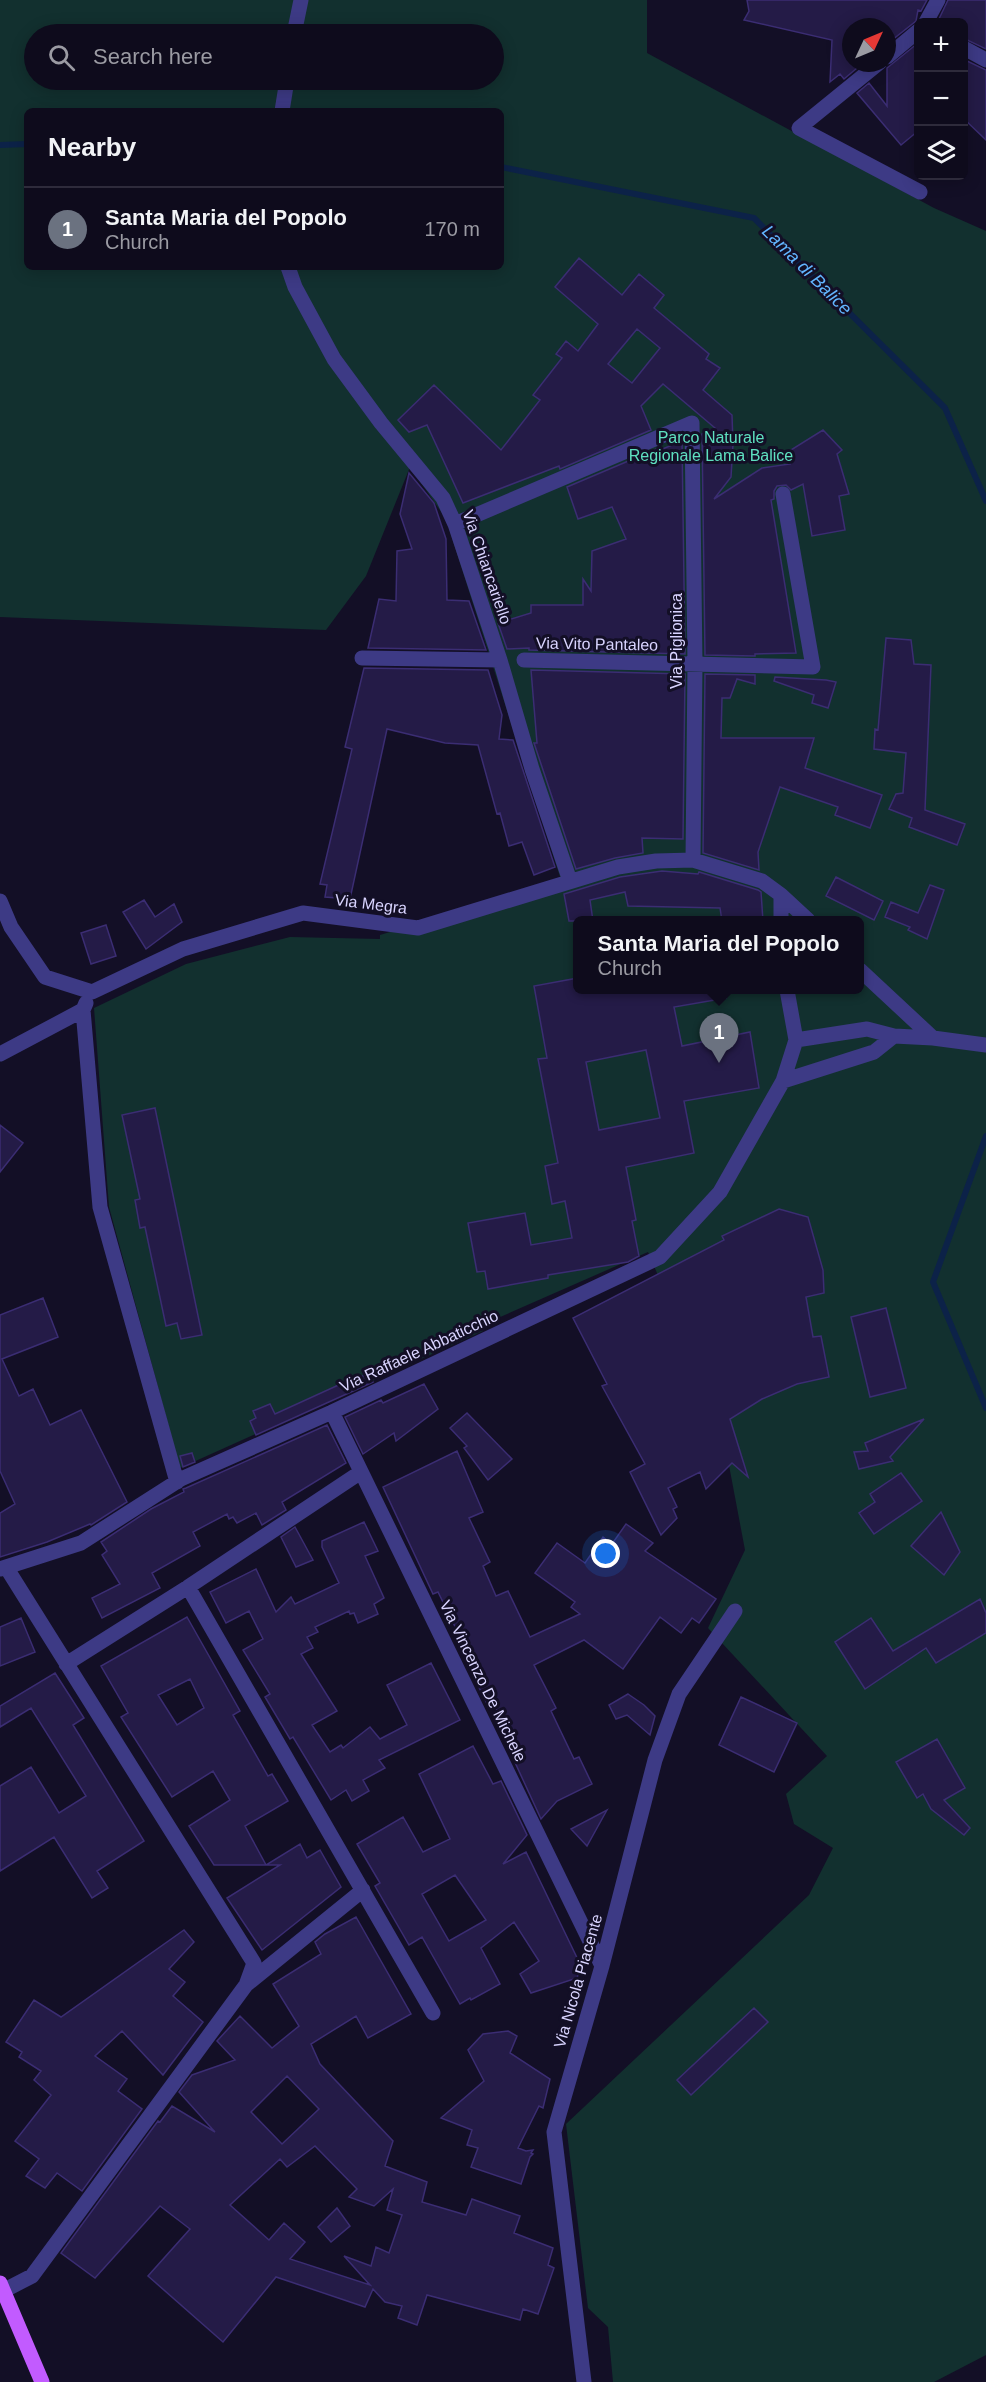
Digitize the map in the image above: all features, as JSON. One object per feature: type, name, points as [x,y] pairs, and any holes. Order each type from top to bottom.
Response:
[{"type":"main road","points":[[1,2287],[42,2382]]},
{"type":"street","points":[[296,24],[301,0]]},
{"type":"street","points":[[929,18],[938,0]]},
{"type":"street","points":[[896,49],[914,34]]},
{"type":"street","points":[[968,51],[986,60]]},
{"type":"street","points":[[868,72],[799,128],[920,192]]},
{"type":"street","points":[[282,108],[285,90]]},
{"type":"street","name":"Via Chiancariello","points":[[289,270],[295,287],[334,359],[381,423],[443,498],[500,660],[532,769],[570,881]]},
{"type":"street","name":"Via Piglionica","points":[[454,524],[692,423],[695,664],[693,860]]},
{"type":"street","name":"Via Vito Pantaleo","points":[[524,660],[813,667],[783,494]]},
{"type":"street","points":[[362,658],[500,660]]},
{"type":"street","name":"Via Megra","points":[[92,992],[183,949],[303,913],[418,928],[618,867],[656,861],[693,860],[762,881],[803,916]]},
{"type":"street","points":[[781,895],[781,916]]},
{"type":"street","points":[[0,901],[11,927],[45,977],[92,992],[82,1010],[0,1054]]},
{"type":"street","points":[[864,974],[933,1038]]},
{"type":"street","points":[[788,994],[796,1040],[867,1029],[894,1036],[933,1038],[986,1045]]},
{"type":"street","points":[[82,1010],[100,1207],[177,1482]]},
{"type":"street","points":[[783,1082],[874,1052],[894,1036]]},
{"type":"street","name":"Via Raffaele Abbaticchio","points":[[3,1568],[81,1544],[177,1482],[332,1413],[660,1257],[720,1192],[783,1082],[796,1040]]},
{"type":"street","name":"Via Vincenzo De Michele","points":[[332,1413],[602,1966]]},
{"type":"street","points":[[66,1664],[188,1587],[361,1472]]},
{"type":"street","points":[[3,1568],[254,1963],[246,1985]]},
{"type":"street","points":[[188,1587],[433,2013]]},
{"type":"street","name":"Via Nicola Piacente","points":[[584,2382],[554,2132],[602,1966],[655,1760],[679,1694],[735,1611]]},
{"type":"street","points":[[1,2287],[32,2276],[246,1985],[363,1890]]},
{"type":"green space","name":"Parco Naturale Regionale Lama Balice","points":[[0,0],[647,0],[647,53],[934,208],[986,231],[986,2355],[934,2382],[613,2382],[608,2327],[588,2308],[566,2124],[809,1895],[833,1848],[794,1824],[786,1794],[827,1756],[708,1628],[745,1550],[721,1423],[648,1252],[482,1325],[483,1331],[180,1468],[109,1207],[94,1008],[186,964],[290,937],[380,939],[380,935],[561,880],[446,519],[410,467],[366,576],[326,630],[0,617]]},
{"type":"building","points":[[747,0],[927,0],[921,11],[918,10],[914,23],[896,37],[896,18],[842,18],[842,72],[852,72],[844,79],[840,74],[830,82],[832,40],[744,20],[749,11]]},
{"type":"building","points":[[948,0],[986,0],[986,49],[968,40],[968,18],[939,18]]},
{"type":"building","points":[[914,46],[914,134],[901,145],[857,93],[869,83],[887,106],[887,72],[896,72],[896,61]]},
{"type":"building","points":[[968,61],[986,70],[986,140],[968,123]]},
{"type":"building","points":[[579,258],[622,295],[639,274],[664,295],[654,308],[709,354],[706,359],[720,368],[703,390],[732,415],[733,444],[731,477],[714,499],[762,468],[790,464],[786,453],[823,430],[842,450],[837,454],[849,494],[839,496],[845,530],[812,536],[803,484],[791,490],[786,485],[777,486],[774,499],[771,500],[796,653],[755,654],[755,656],[705,655],[702,434],[715,428],[663,384],[641,406],[651,430],[560,469],[559,466],[463,503],[427,425],[409,432],[398,420],[434,385],[501,450],[540,400],[533,395],[562,358],[556,354],[566,341],[578,351],[598,324],[555,287]],"holes":[[[637,329],[660,348],[632,383],[608,364]]]},
{"type":"building","points":[[682,441],[685,654],[507,649],[498,623],[531,613],[531,605],[583,605],[583,579],[591,591],[592,551],[626,539],[612,507],[578,519],[567,487],[659,448],[660,450]]},
{"type":"building","points":[[409,473],[434,503],[446,539],[447,600],[469,601],[486,650],[368,648],[379,599],[396,601],[397,551],[412,549],[400,514]]},
{"type":"building","points":[[886,638],[911,640],[914,664],[931,665],[925,810],[965,824],[957,845],[909,827],[912,818],[889,809],[896,794],[903,793],[906,753],[874,749],[875,729],[878,730]]},
{"type":"building","points":[[364,668],[488,670],[502,715],[499,739],[513,740],[555,867],[534,875],[522,842],[509,846],[500,813],[497,814],[478,745],[445,743],[387,729],[350,899],[325,897],[327,885],[320,884],[352,749],[345,747]]},
{"type":"building","points":[[531,670],[685,674],[683,839],[642,838],[643,853],[576,869],[534,743],[537,743]]},
{"type":"building","points":[[705,674],[755,675],[755,684],[737,679],[730,698],[722,698],[721,738],[814,738],[805,768],[882,795],[870,828],[835,815],[838,807],[780,787],[758,852],[759,870],[703,853]]},
{"type":"building","points":[[775,677],[836,682],[828,708],[812,703],[814,695],[774,681]]},
{"type":"building","points":[[662,871],[698,874],[699,872],[761,892],[763,916],[721,916],[720,908],[628,906],[625,892],[590,900],[592,916],[573,916],[573,921],[569,921],[564,894],[620,877]]},
{"type":"building","points":[[836,877],[883,901],[874,920],[826,896]]},
{"type":"building","points":[[930,885],[944,890],[927,939],[908,930],[910,927],[885,917],[891,902],[918,913]]},
{"type":"building","points":[[144,900],[155,917],[174,904],[182,922],[146,949],[123,912]]},
{"type":"building","points":[[106,925],[116,956],[91,964],[81,933]]},
{"type":"building","points":[[573,979],[573,994],[726,994],[726,998],[674,1007],[682,1046],[750,1032],[759,1088],[684,1101],[694,1153],[626,1167],[636,1220],[632,1221],[639,1256],[628,1262],[548,1275],[548,1278],[488,1289],[485,1271],[477,1272],[468,1223],[525,1213],[531,1245],[572,1238],[565,1201],[552,1204],[545,1166],[558,1163],[538,1059],[547,1058],[534,986]],"holes":[[[646,1050],[660,1118],[599,1130],[586,1062]]]},
{"type":"building","points":[[155,1108],[202,1335],[181,1339],[177,1323],[166,1326],[145,1227],[140,1228],[135,1200],[140,1199],[122,1115]]},
{"type":"building","points":[[0,1125],[23,1143],[0,1172]]},
{"type":"building","points":[[779,1209],[808,1217],[823,1270],[824,1293],[806,1297],[813,1337],[821,1336],[829,1377],[797,1384],[762,1399],[730,1419],[748,1477],[732,1463],[706,1489],[700,1472],[668,1488],[677,1507],[673,1509],[677,1518],[661,1535],[630,1472],[645,1464],[602,1386],[607,1384],[573,1318],[724,1240],[722,1236]]},
{"type":"building","points":[[43,1298],[58,1337],[2,1359],[19,1396],[33,1389],[50,1425],[81,1410],[127,1502],[91,1525],[0,1557],[0,1513],[15,1504],[0,1471],[0,1315]]},
{"type":"building","points":[[886,1308],[906,1388],[870,1397],[851,1317]]},
{"type":"building","points":[[370,1375],[373,1382],[256,1435],[250,1421],[256,1418],[253,1411],[270,1404],[275,1414],[356,1377]]},
{"type":"building","points":[[424,1384],[438,1409],[396,1441],[394,1433],[363,1454],[345,1417],[381,1400],[383,1403]]},
{"type":"building","points":[[467,1413],[512,1459],[488,1480],[464,1448],[467,1446],[450,1428]]},
{"type":"building","points":[[924,1419],[890,1457],[893,1461],[859,1469],[854,1452],[868,1451],[865,1443]]},
{"type":"building","points":[[327,1425],[346,1463],[282,1502],[286,1510],[262,1525],[256,1513],[237,1523],[233,1517],[229,1519],[227,1514],[193,1532],[200,1546],[152,1573],[160,1588],[102,1618],[92,1598],[120,1584],[102,1555],[107,1551],[101,1542],[151,1509],[184,1492],[183,1489]]},
{"type":"building","points":[[457,1451],[483,1512],[469,1518],[490,1562],[483,1566],[496,1596],[508,1591],[530,1637],[580,1614],[571,1607],[575,1602],[535,1573],[557,1543],[585,1563],[603,1537],[612,1544],[626,1524],[653,1543],[645,1551],[716,1599],[699,1623],[692,1618],[681,1633],[660,1617],[623,1669],[584,1640],[534,1665],[556,1708],[551,1711],[574,1759],[579,1757],[592,1784],[557,1801],[541,1819],[501,1732],[506,1730],[494,1704],[488,1706],[463,1654],[467,1651],[438,1592],[433,1594],[383,1487]]},
{"type":"building","points":[[192,1453],[195,1462],[183,1467],[180,1456]]},
{"type":"building","points":[[901,1473],[922,1501],[874,1534],[859,1513],[875,1502],[870,1494]]},
{"type":"building","points":[[941,1512],[960,1552],[944,1575],[911,1546]]},
{"type":"building","points":[[364,1522],[378,1551],[365,1556],[384,1598],[374,1604],[378,1614],[358,1623],[354,1613],[350,1614],[349,1611],[315,1627],[318,1632],[307,1637],[313,1648],[301,1654],[337,1711],[312,1725],[330,1752],[341,1745],[343,1748],[370,1727],[380,1739],[407,1725],[387,1685],[431,1663],[460,1720],[379,1760],[385,1768],[363,1780],[369,1791],[352,1801],[346,1790],[331,1800],[293,1737],[290,1739],[265,1697],[270,1694],[243,1650],[263,1639],[249,1611],[226,1623],[210,1592],[256,1569],[276,1612],[291,1597],[295,1604],[339,1583],[322,1547],[322,1541]]},
{"type":"building","points":[[295,1527],[313,1560],[296,1567],[281,1537]]},
{"type":"building","points":[[980,1599],[986,1613],[986,1633],[936,1663],[926,1648],[865,1689],[835,1642],[871,1618],[893,1651]]},
{"type":"building","points":[[187,1617],[240,1711],[233,1715],[268,1776],[272,1774],[288,1801],[245,1826],[266,1865],[214,1865],[189,1826],[230,1800],[213,1771],[172,1797],[121,1717],[128,1713],[101,1666]],"holes":[[[190,1679],[204,1708],[177,1725],[158,1695]]]},
{"type":"building","points":[[21,1618],[35,1652],[0,1666],[0,1627]]},
{"type":"building","points":[[55,1673],[84,1718],[73,1725],[144,1841],[97,1871],[108,1888],[92,1898],[54,1837],[0,1871],[0,1786],[31,1767],[59,1813],[86,1796],[31,1708],[0,1727],[0,1706]]},
{"type":"building","points":[[628,1694],[655,1716],[650,1735],[627,1715],[616,1719],[609,1705]]},
{"type":"building","points":[[741,1697],[797,1723],[774,1772],[719,1745]]},
{"type":"building","points":[[937,1739],[965,1788],[944,1800],[970,1828],[964,1835],[931,1809],[923,1794],[917,1798],[896,1762]]},
{"type":"building","points":[[473,1746],[493,1784],[501,1781],[527,1835],[503,1864],[526,1852],[581,1966],[577,1978],[531,1993],[520,1974],[539,1961],[514,1922],[481,1948],[500,1984],[460,2004],[422,1937],[409,1945],[375,1886],[380,1883],[357,1844],[403,1817],[423,1852],[450,1839],[419,1774]],"holes":[[[455,1875],[486,1920],[449,1941],[422,1894]]]},
{"type":"building","points":[[607,1810],[587,1846],[571,1829]]},
{"type":"building","points":[[300,1844],[307,1858],[320,1850],[341,1887],[262,1950],[227,1898],[280,1865],[266,1865]]},
{"type":"building","points":[[356,1917],[411,2014],[368,2038],[356,2016],[311,2044],[320,2064],[393,2141],[385,2166],[427,2182],[422,2202],[466,2215],[472,2199],[520,2216],[514,2233],[553,2248],[548,2265],[554,2268],[538,2314],[523,2309],[520,2320],[427,2295],[417,2325],[398,2318],[402,2306],[385,2302],[373,2289],[365,2307],[276,2277],[223,2342],[148,2276],[190,2229],[160,2206],[95,2278],[61,2253],[158,2121],[160,2122],[172,2106],[215,2132],[179,2092],[192,2075],[235,2060],[217,2041],[240,2016],[272,2048],[299,2026],[273,1984],[321,1954],[315,1942]],"holes":[[[287,2076],[319,2109],[282,2144],[251,2112]],[[315,2146],[357,2189],[349,2197],[374,2206],[393,2189],[387,2210],[402,2215],[389,2253],[376,2247],[371,2266],[344,2256],[370,2285],[290,2259],[305,2242],[284,2223],[269,2240],[230,2205],[280,2159],[287,2167]]]},
{"type":"building","points":[[184,1930],[194,1942],[169,1969],[185,1982],[173,1996],[203,2022],[163,2075],[122,2031],[95,2056],[127,2079],[118,2091],[142,2109],[82,2191],[57,2173],[45,2188],[26,2176],[39,2159],[15,2141],[51,2095],[34,2080],[41,2071],[19,2057],[22,2052],[6,2042],[34,2000],[61,2017]]},
{"type":"building","points":[[754,2008],[768,2022],[691,2095],[677,2080]]},
{"type":"building","points":[[508,2031],[517,2036],[510,2053],[550,2079],[543,2108],[539,2106],[518,2148],[526,2151],[533,2150],[521,2184],[471,2167],[478,2148],[467,2145],[472,2130],[441,2118],[484,2081],[468,2050],[483,2034]]},
{"type":"building","points":[[337,2208],[350,2226],[331,2242],[318,2227]]},
{"type":"waterway","name":"Lama di Balice","points":[[0,145],[24,144]]},
{"type":"waterway","name":"Lama di Balice","points":[[504,168],[754,218],[945,408],[986,501]]},
{"type":"waterway","name":"Lama di Balice","points":[[986,1136],[933,1282],[986,1408]]},
{"type":"place","name":"Santa Maria del Popolo","points":[[719,1063]]}]
